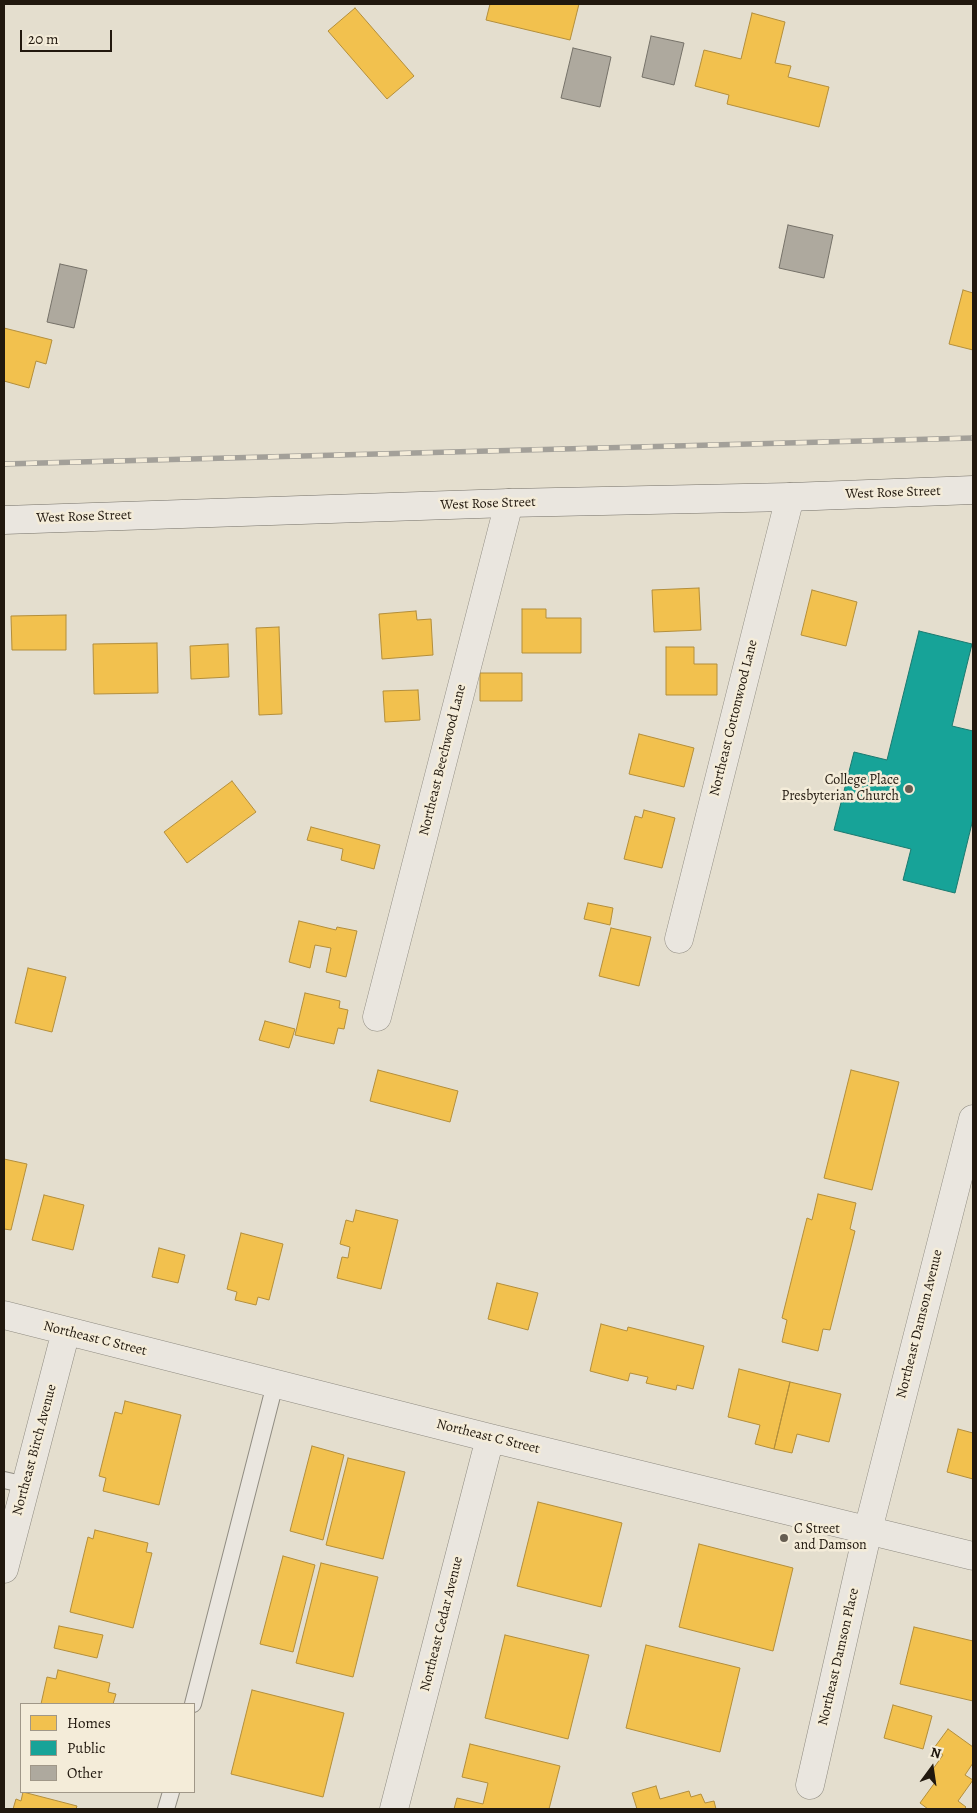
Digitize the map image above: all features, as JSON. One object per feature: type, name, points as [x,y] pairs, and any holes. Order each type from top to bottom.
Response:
[{"type":"street","name":"West Rose Street","points":[[4,520],[973,490]]},
{"type":"street","name":"Northeast Cottonwood Lane","points":[[679,939],[790,497]]},
{"type":"street","name":"Northeast Beechwood Lane","points":[[377,1017],[509,503]]},
{"type":"street","name":"Northeast Damson Avenue","points":[[868,1530],[962,1210],[973,1119]]},
{"type":"street","name":"Northeast C Street","points":[[4,1315],[490,1438],[973,1556]]},
{"type":"street","name":"Northeast Birch Avenue","points":[[4,1569],[15,1483],[66,1331]]},
{"type":"street","name":"Northeast Cedar Avenue","points":[[394,1809],[490,1438]]},
{"type":"street","name":"Northeast Damson Place","points":[[810,1785],[868,1530]]},
{"type":"lane","points":[[193,1703],[275,1384]]},
{"type":"lane","points":[[166,1809],[171,1793]]},
{"type":"building: Homes","points":[[490,4],[579,4],[570,40],[486,20]]},
{"type":"building: Homes","points":[[355,8],[414,76],[387,99],[328,31]]},
{"type":"building: Homes","points":[[752,13],[785,22],[775,63],[791,66],[788,77],[829,87],[819,127],[727,104],[729,95],[695,86],[704,50],[741,59]]},
{"type":"building: Homes","points":[[963,290],[973,293],[973,350],[949,344]]},
{"type":"building: Homes","points":[[4,328],[52,340],[46,364],[36,361],[29,388],[4,381]]},
{"type":"building: Homes","points":[[699,588],[701,630],[654,632],[652,590]]},
{"type":"building: Homes","points":[[812,590],[857,602],[846,646],[801,635]]},
{"type":"building: Homes","points":[[522,609],[546,609],[546,618],[581,618],[581,653],[522,653]]},
{"type":"building: Homes","points":[[416,611],[417,620],[431,619],[433,655],[382,659],[379,614]]},
{"type":"building: Homes","points":[[66,615],[66,650],[12,650],[11,616]]},
{"type":"building: Homes","points":[[279,627],[282,714],[259,715],[256,628]]},
{"type":"building: Homes","points":[[157,643],[158,693],[94,694],[93,644]]},
{"type":"building: Homes","points":[[228,644],[229,677],[191,679],[190,646]]},
{"type":"building: Homes","points":[[666,647],[694,647],[694,664],[717,664],[717,695],[666,695]]},
{"type":"building: Homes","points":[[480,673],[522,673],[522,701],[480,701]]},
{"type":"building: Homes","points":[[418,690],[420,720],[385,722],[383,691]]},
{"type":"building: Homes","points":[[639,734],[694,748],[684,787],[629,774]]},
{"type":"building: Homes","points":[[232,781],[256,812],[187,863],[164,832]]},
{"type":"building: Homes","points":[[644,810],[675,818],[662,868],[624,859],[635,816],[642,818]]},
{"type":"building: Homes","points":[[311,827],[380,845],[374,869],[341,860],[343,849],[307,840]]},
{"type":"building: Homes","points":[[588,903],[613,908],[610,925],[584,919]]},
{"type":"building: Homes","points":[[299,921],[336,930],[337,927],[357,931],[346,977],[326,972],[331,948],[315,945],[310,968],[289,962]]},
{"type":"building: Homes","points":[[611,928],[651,937],[639,986],[599,976]]},
{"type":"building: Homes","points":[[28,968],[66,977],[52,1032],[15,1023]]},
{"type":"building: Homes","points":[[305,993],[340,1001],[339,1008],[348,1010],[344,1029],[338,1028],[334,1044],[295,1035]]},
{"type":"building: Homes","points":[[265,1021],[295,1029],[289,1048],[259,1040]]},
{"type":"building: Homes","points":[[378,1070],[458,1091],[450,1122],[370,1101]]},
{"type":"building: Homes","points":[[851,1070],[899,1082],[872,1190],[824,1178]]},
{"type":"building: Homes","points":[[4,1159],[27,1164],[11,1230],[4,1229]]},
{"type":"building: Homes","points":[[818,1194],[856,1203],[850,1229],[855,1231],[830,1330],[823,1329],[818,1351],[782,1342],[787,1320],[782,1318],[807,1218],[812,1220]]},
{"type":"building: Homes","points":[[44,1195],[84,1205],[73,1250],[32,1240]]},
{"type":"building: Homes","points":[[356,1210],[398,1220],[381,1289],[337,1278],[342,1257],[348,1258],[350,1247],[340,1244],[346,1220],[353,1222]]},
{"type":"building: Homes","points":[[241,1233],[283,1244],[269,1300],[258,1297],[256,1305],[235,1300],[237,1292],[227,1289]]},
{"type":"building: Homes","points":[[159,1248],[185,1255],[178,1283],[152,1277]]},
{"type":"building: Homes","points":[[497,1283],[538,1293],[528,1330],[488,1319]]},
{"type":"building: Homes","points":[[601,1324],[627,1331],[628,1327],[704,1346],[693,1389],[677,1385],[676,1390],[646,1383],[648,1377],[630,1373],[628,1381],[590,1371]]},
{"type":"building: Homes","points":[[739,1369],[790,1382],[774,1449],[755,1444],[760,1425],[728,1417]]},
{"type":"building: Homes","points":[[790,1382],[841,1394],[829,1442],[797,1434],[792,1453],[774,1449]]},
{"type":"building: Homes","points":[[125,1401],[181,1415],[159,1505],[103,1491],[106,1478],[99,1476],[115,1412],[122,1414]]},
{"type":"building: Homes","points":[[958,1429],[973,1433],[973,1479],[947,1472]]},
{"type":"building: Homes","points":[[312,1446],[344,1455],[323,1540],[290,1531]]},
{"type":"building: Homes","points":[[348,1458],[405,1472],[383,1559],[326,1545]]},
{"type":"building: Homes","points":[[538,1502],[622,1523],[601,1607],[517,1586]]},
{"type":"building: Homes","points":[[95,1530],[148,1543],[146,1552],[152,1553],[133,1628],[70,1612],[88,1537],[93,1539]]},
{"type":"building: Homes","points":[[699,1544],[793,1568],[773,1651],[679,1627]]},
{"type":"building: Homes","points":[[283,1556],[315,1565],[293,1652],[260,1644]]},
{"type":"building: Homes","points":[[321,1563],[378,1577],[353,1677],[296,1663]]},
{"type":"building: Homes","points":[[59,1626],[103,1635],[97,1658],[54,1648]]},
{"type":"building: Homes","points":[[914,1627],[973,1641],[973,1701],[900,1684]]},
{"type":"building: Homes","points":[[505,1635],[589,1655],[568,1739],[485,1718]]},
{"type":"building: Homes","points":[[646,1645],[740,1668],[720,1752],[626,1728]]},
{"type":"building: Homes","points":[[58,1670],[110,1683],[108,1692],[116,1694],[113,1703],[41,1703],[47,1677],[56,1679]]},
{"type":"building: Homes","points":[[252,1690],[344,1713],[323,1797],[231,1774]]},
{"type":"building: Homes","points":[[893,1705],[932,1716],[923,1749],[884,1738]]},
{"type":"building: Homes","points":[[948,1729],[973,1747],[973,1763],[965,1775],[973,1780],[958,1801],[966,1807],[964,1809],[928,1809],[920,1803],[936,1781],[928,1776],[943,1755],[934,1748]]},
{"type":"building: Homes","points":[[470,1744],[560,1766],[549,1809],[454,1809],[457,1798],[483,1804],[488,1783],[462,1777]]},
{"type":"building: Homes","points":[[656,1786],[660,1799],[689,1791],[691,1797],[701,1794],[705,1803],[714,1801],[716,1809],[637,1809],[632,1793]]},
{"type":"building: Homes","points":[[23,1793],[27,1793],[77,1806],[76,1809],[13,1809],[16,1799],[21,1801]]},
{"type":"building: Public","name":"College Place Presbyterian Church","points":[[919,631],[972,644],[952,726],[973,731],[973,819],[955,893],[903,880],[911,849],[834,830],[854,752],[887,760]]},
{"type":"building: Other","points":[[651,36],[684,43],[674,85],[642,77]]},
{"type":"building: Other","points":[[573,48],[611,57],[600,107],[561,98]]},
{"type":"building: Other","points":[[788,225],[833,235],[824,278],[779,268]]},
{"type":"building: Other","points":[[60,264],[87,270],[74,328],[47,322]]},
{"type":"railway","points":[[4,464],[973,438]]},
{"type":"place","name":"College Place Presbyterian Church","points":[[909,789]]},
{"type":"place","name":"C Street and Damson","points":[[784,1538]]}]
